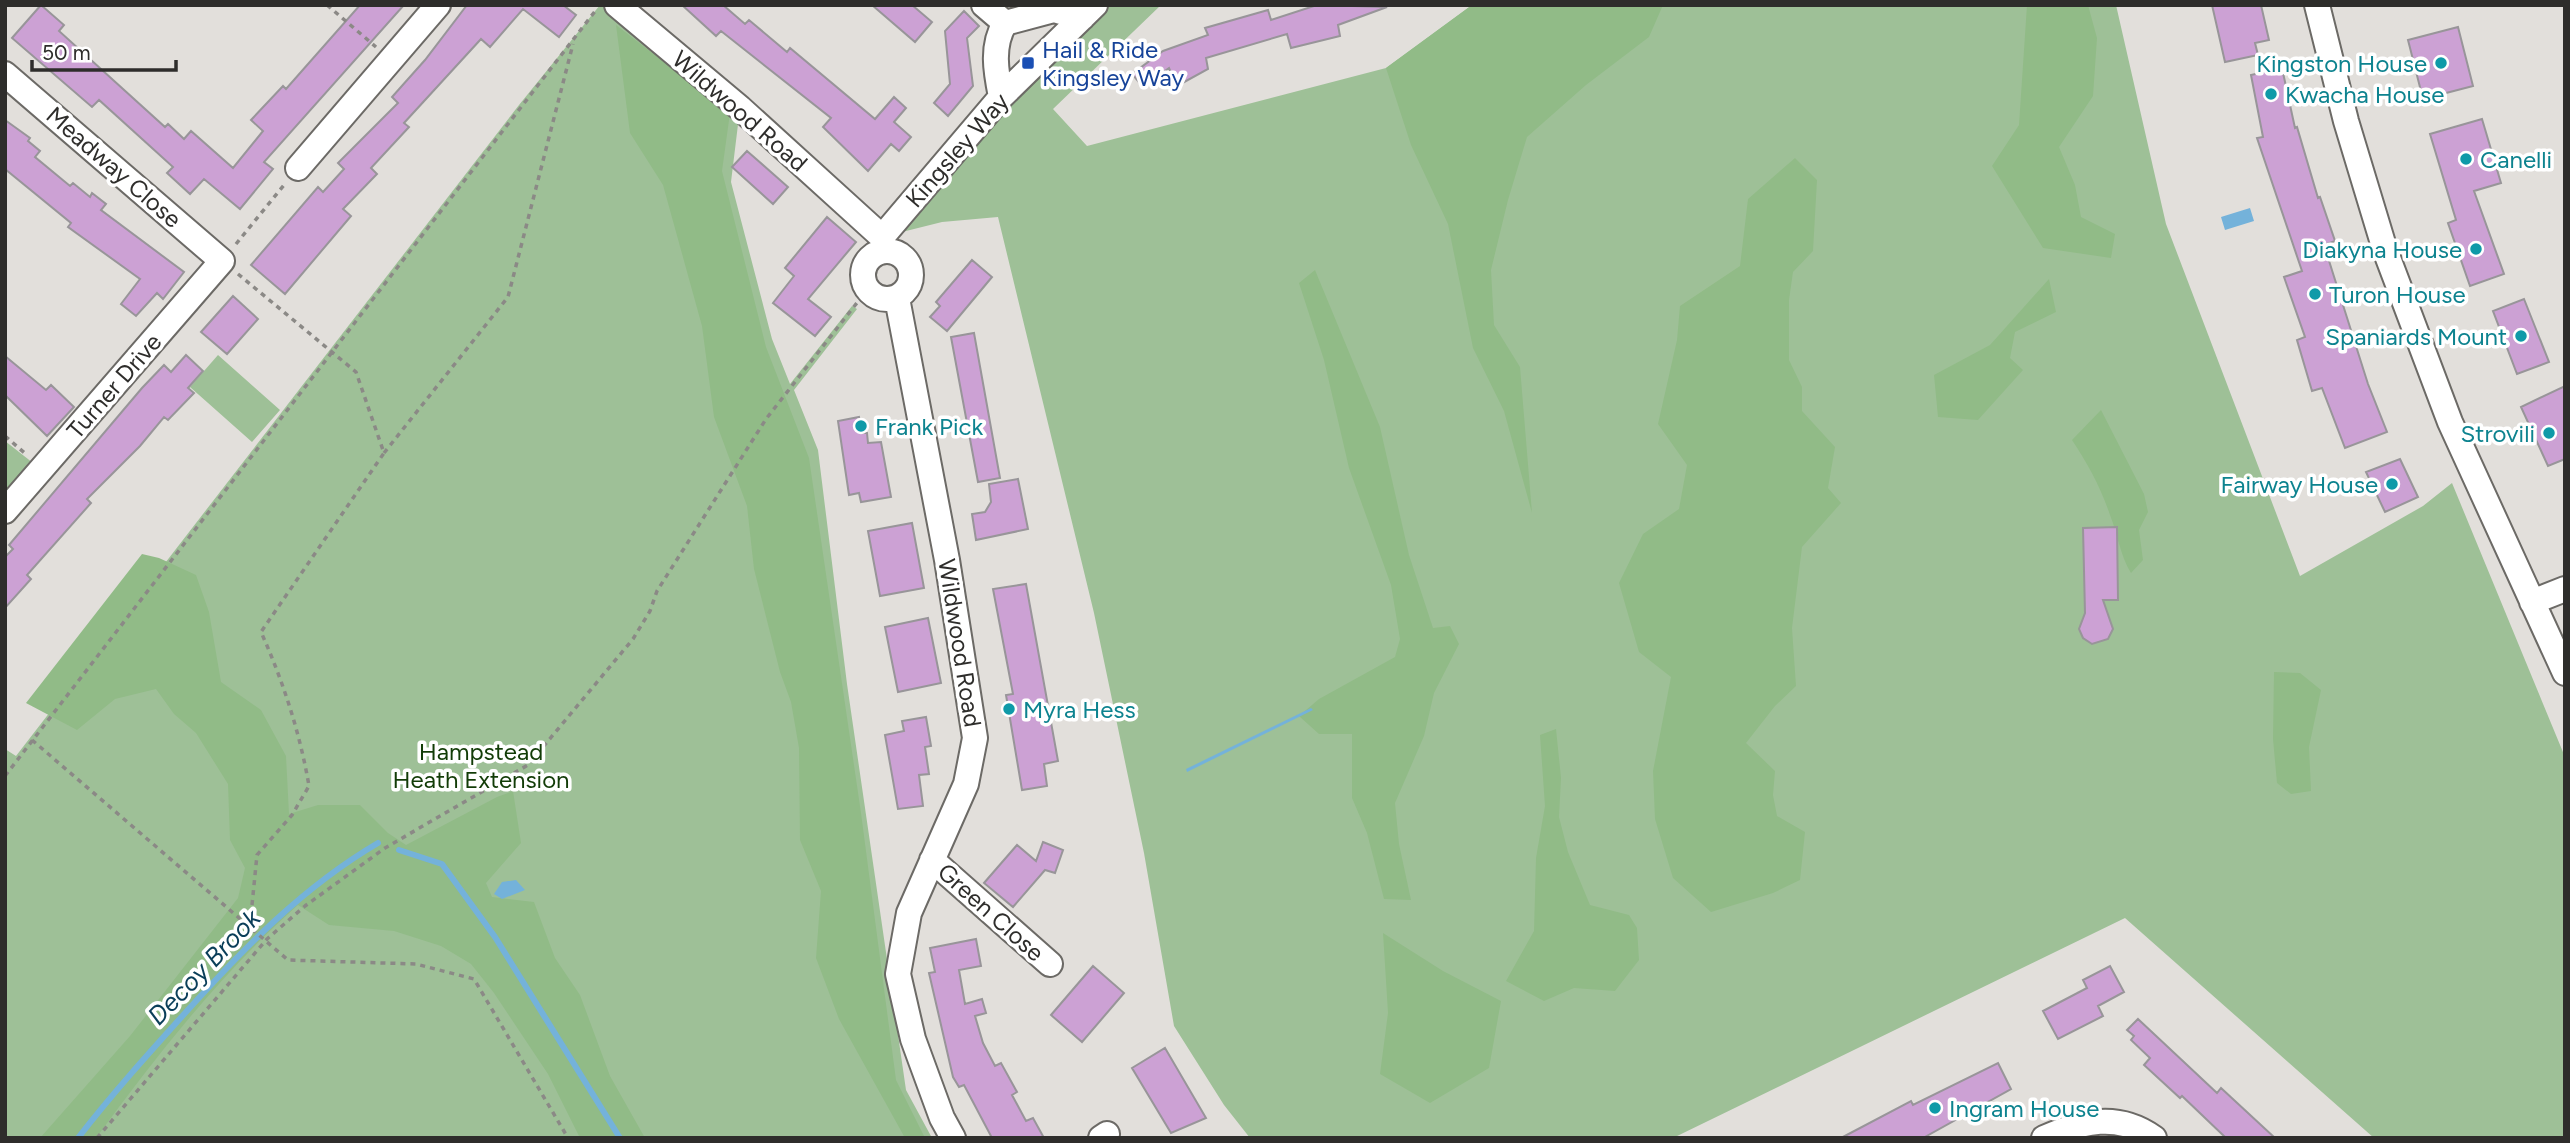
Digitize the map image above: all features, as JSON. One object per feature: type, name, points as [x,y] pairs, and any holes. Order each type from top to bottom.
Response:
[{"type":"street","points":[[298,168],[438,5]]},
{"type":"street","name":"Wildwood Road","points":[[617,5],[740,108],[883,244]]},
{"type":"street","points":[[984,5],[1004,23]]},
{"type":"street","points":[[2317,5],[2346,121],[2385,250],[2450,422],[2565,673]]},
{"type":"street","points":[[1001,97],[996,57],[998,35],[1004,23],[1054,10],[1088,12]]},
{"type":"street","name":"Kingsley Way","points":[[883,244],[1001,97],[1088,12]]},
{"type":"street","name":"Meadway Close","points":[[5,74],[222,261]]},
{"type":"street","points":[[883,244],[902,256],[911,273],[910,283],[897,298],[881,299],[867,290],[863,281],[866,262],[883,244]]},
{"type":"street","name":"Turner Drive","points":[[5,511],[222,261]]},
{"type":"street","name":"Wildwood Road","points":[[897,298],[947,560],[975,738],[966,784],[909,913],[898,974],[913,1039],[942,1118],[953,1138]]},
{"type":"street","points":[[2532,602],[2565,589]]},
{"type":"street","name":"Green Close","points":[[932,860],[1050,964]]},
{"type":"street","points":[[2044,1138],[2067,1128],[2108,1120],[2138,1127],[2154,1138]]},
{"type":"path","points":[[327,5],[391,60]]},
{"type":"path","points":[[5,776],[333,355],[600,5]]},
{"type":"path","points":[[250,925],[257,855],[292,815],[309,786],[304,759],[277,668],[261,632],[384,453],[508,297],[574,40]]},
{"type":"path","points":[[298,168],[222,261],[356,372],[384,453]]},
{"type":"path","points":[[97,1138],[265,938],[385,848],[528,765],[549,742],[633,639],[650,611],[657,591],[766,419],[867,290]]},
{"type":"path","points":[[5,436],[42,468]]},
{"type":"path","points":[[32,740],[288,960],[416,964],[474,979],[568,1138]]},
{"type":"green space","name":"Hampstead Heath Extension","points":[[600,5],[617,5],[740,108],[731,182],[772,339],[790,384],[852,306],[857,309],[794,390],[818,450],[847,684],[906,1090],[932,1138],[5,1138],[5,749],[16,756],[519,105]]},
{"type":"green space","points":[[1095,5],[1161,5],[1053,109],[1087,146],[1386,68],[1472,5],[2116,5],[2166,224],[2300,576],[2423,506],[2452,483],[2565,757],[2565,1138],[2374,1138],[2125,918],[1673,1138],[1250,1138],[1224,1105],[1174,1026],[1144,853],[1094,613],[998,217],[942,222],[882,237]]},
{"type":"green space","points":[[1472,5],[1663,5],[1649,37],[1586,85],[1527,137],[1508,200],[1491,270],[1494,325],[1520,367],[1532,513],[1504,411],[1473,348],[1448,224],[1411,145],[1386,68]]},
{"type":"green space","points":[[2027,5],[2088,5],[2097,38],[2093,96],[2059,147],[2075,185],[2081,217],[2115,234],[2111,258],[2043,248],[1992,166],[2019,125]]},
{"type":"green space","points":[[616,25],[730,113],[722,171],[766,347],[809,458],[861,813],[896,1080],[925,1138],[905,1138],[839,1019],[816,958],[821,891],[800,840],[799,748],[791,702],[780,672],[754,569],[747,506],[714,417],[702,326],[663,185],[630,133]]},
{"type":"green space","points":[[1795,158],[1817,180],[1813,251],[1793,272],[1789,300],[1789,360],[1802,387],[1802,411],[1835,447],[1828,488],[1841,503],[1802,547],[1792,628],[1796,686],[1775,706],[1746,743],[1775,771],[1773,795],[1777,816],[1805,832],[1800,880],[1773,893],[1711,912],[1673,878],[1655,819],[1653,771],[1671,677],[1639,652],[1619,583],[1643,534],[1679,509],[1687,465],[1658,424],[1677,340],[1680,306],[1740,266],[1748,199]]},
{"type":"green space","points":[[1315,270],[1380,427],[1409,555],[1433,628],[1450,626],[1459,644],[1434,693],[1424,736],[1395,803],[1399,844],[1411,900],[1384,899],[1367,833],[1352,798],[1352,734],[1319,734],[1299,716],[1319,699],[1395,657],[1400,639],[1391,585],[1349,468],[1324,360],[1299,283]]},
{"type":"green space","points":[[2049,279],[2056,312],[2015,332],[2010,358],[2023,370],[1978,420],[1938,417],[1934,375],[1990,345]]},
{"type":"green space","points":[[218,355],[280,410],[252,442],[190,387]]},
{"type":"green space","points":[[2101,410],[2144,494],[2148,512],[2139,530],[2143,560],[2131,573],[2103,495],[2072,440]]},
{"type":"green space","points":[[5,441],[33,463],[5,496]]},
{"type":"green space","points":[[142,554],[159,558],[196,575],[209,612],[221,682],[261,710],[286,756],[289,814],[318,805],[360,805],[388,833],[406,845],[513,791],[521,843],[486,883],[492,897],[534,902],[555,958],[580,995],[610,1076],[645,1138],[580,1138],[548,1074],[494,993],[471,964],[441,946],[394,931],[329,925],[298,905],[216,987],[142,1076],[96,1138],[40,1138],[130,1036],[238,898],[245,868],[230,840],[228,784],[196,733],[174,714],[156,689],[115,699],[77,730],[26,703]]},
{"type":"green space","points":[[2274,672],[2300,673],[2321,690],[2309,747],[2311,791],[2291,794],[2277,783],[2273,739]]},
{"type":"green space","points":[[1556,729],[1561,778],[1559,817],[1568,852],[1590,905],[1629,915],[1637,928],[1639,960],[1615,991],[1574,988],[1544,1001],[1506,981],[1534,931],[1536,858],[1545,806],[1540,735]]},
{"type":"green space","points":[[1383,933],[1443,971],[1501,1001],[1489,1068],[1430,1103],[1380,1074],[1388,1013]]},
{"type":"water","points":[[2250,208],[2254,221],[2225,230],[2221,217]]},
{"type":"water","points":[[1311,708],[1313,710],[1187,772],[1186,769]]},
{"type":"water","points":[[516,880],[525,890],[502,899],[494,894],[502,882]]},
{"type":"building","points":[[41,5],[64,25],[59,31],[165,127],[168,124],[184,139],[191,131],[233,168],[263,131],[251,120],[283,86],[286,89],[360,5],[404,5],[264,162],[273,169],[240,209],[204,179],[190,194],[167,173],[173,167],[99,100],[92,107],[12,38]]},
{"type":"building","points":[[467,5],[563,5],[576,15],[559,37],[523,9],[490,47],[481,39],[404,123],[409,127],[371,168],[377,174],[343,209],[351,216],[285,294],[251,265],[318,187],[323,192],[344,169],[338,163],[398,103],[392,97],[425,60]]},
{"type":"building","points":[[682,5],[723,5],[745,24],[749,20],[787,52],[790,48],[875,119],[894,97],[906,108],[894,122],[911,137],[899,151],[891,144],[868,171],[823,127],[831,118],[721,31],[716,36]]},
{"type":"building","points":[[872,5],[912,5],[932,22],[915,42]]},
{"type":"building","points":[[1317,5],[1387,7],[1338,25],[1340,36],[1291,48],[1287,34],[1206,58],[1208,69],[1177,86],[1169,68],[1143,87],[1132,74],[1163,51],[1208,35],[1205,28],[1268,10],[1271,20]]},
{"type":"building","points":[[2212,5],[2261,5],[2269,40],[2255,43],[2258,55],[2225,62]]},
{"type":"building","points":[[964,11],[979,26],[967,38],[973,86],[948,116],[934,103],[950,84],[945,31]]},
{"type":"building","name":"Kingston House","points":[[2458,27],[2473,86],[2423,99],[2408,40]]},
{"type":"building","points":[[2282,68],[2295,128],[2297,127],[2318,198],[2320,197],[2335,241],[2324,245],[2368,384],[2387,432],[2345,448],[2322,388],[2312,391],[2297,340],[2305,337],[2284,277],[2302,271],[2257,138],[2263,137],[2251,75]]},
{"type":"building","points":[[2482,119],[2501,183],[2474,191],[2504,274],[2470,286],[2448,223],[2456,220],[2430,134]]},
{"type":"building","points":[[5,120],[30,138],[28,141],[40,151],[35,157],[70,186],[73,183],[90,197],[92,193],[106,204],[101,210],[184,272],[163,299],[157,293],[136,316],[121,304],[140,279],[68,227],[71,223],[5,169]]},
{"type":"building","points":[[747,151],[788,187],[773,204],[732,167]]},
{"type":"building","points":[[827,217],[856,242],[808,299],[831,317],[815,336],[773,303],[794,276],[785,268]]},
{"type":"building","points":[[972,260],[992,277],[947,331],[930,317],[940,306],[936,302]]},
{"type":"building","points":[[233,296],[258,319],[227,354],[201,332]]},
{"type":"building","name":"Spaniards Mount","points":[[2524,299],[2549,362],[2517,374],[2493,311]]},
{"type":"building","points":[[974,333],[1000,478],[978,482],[951,337]]},
{"type":"building","points":[[186,355],[203,371],[188,388],[194,393],[168,420],[164,417],[140,446],[87,499],[91,503],[27,575],[31,579],[5,608],[5,557],[13,549],[9,545],[142,388],[164,365],[171,372]]},
{"type":"building","points":[[5,356],[46,390],[51,385],[74,407],[47,436],[5,395]]},
{"type":"building","name":"Strovili","points":[[2565,386],[2565,459],[2548,466],[2521,407]]},
{"type":"building","points":[[859,417],[862,433],[867,433],[868,443],[881,442],[891,497],[861,502],[859,493],[849,495],[838,421]]},
{"type":"building","name":"Fairway House","points":[[2400,459],[2418,497],[2385,512],[2366,472]]},
{"type":"building","points":[[1018,479],[1028,529],[976,540],[972,514],[985,512],[991,502],[989,484]]},
{"type":"building","points":[[912,523],[924,588],[880,596],[868,531]]},
{"type":"building","points":[[2117,527],[2118,600],[2103,600],[2113,629],[2108,639],[2092,644],[2083,638],[2079,629],[2085,613],[2083,528]]},
{"type":"building","points":[[1026,584],[1058,761],[1044,764],[1047,786],[1022,790],[1006,695],[1013,694],[993,589]]},
{"type":"building","points":[[928,618],[941,683],[898,692],[885,627]]},
{"type":"building","points":[[926,717],[931,746],[925,747],[929,774],[919,775],[923,806],[898,809],[885,735],[904,731],[902,721]]},
{"type":"building","points":[[1043,842],[1063,850],[1055,873],[1045,870],[1013,907],[984,883],[1017,845],[1036,861]]},
{"type":"building","points":[[976,939],[981,966],[959,970],[965,1004],[982,999],[986,1013],[975,1016],[983,1043],[995,1066],[1001,1063],[1017,1092],[1012,1095],[1026,1121],[1033,1118],[1044,1138],[992,1138],[964,1085],[959,1087],[953,1077],[929,973],[935,972],[930,948]]},
{"type":"building","points":[[1093,966],[1124,993],[1082,1042],[1051,1015]]},
{"type":"building","points":[[2110,966],[2124,992],[2098,1006],[2103,1016],[2058,1039],[2043,1011],[2087,988],[2083,980]]},
{"type":"building","points":[[2138,1019],[2217,1093],[2221,1088],[2275,1138],[2226,1138],[2182,1096],[2180,1098],[2144,1065],[2150,1058],[2131,1040],[2134,1036],[2127,1030]]},
{"type":"building","points":[[1165,1048],[1206,1118],[1171,1133],[1132,1068]]},
{"type":"building","points":[[1998,1063],[2011,1089],[1923,1138],[1841,1138],[1911,1101],[1913,1105]]},
{"type":"waterway","name":"Decoy Brook","points":[[78,1138],[158,1043],[252,942],[325,879],[378,843]]},
{"type":"waterway","name":"Decoy Brook","points":[[399,850],[442,864],[495,937],[620,1138]]},
{"type":"place","name":"Hail & Ride Kingsley Way","points":[[1028,63]]},
{"type":"place","name":"Kingston House","points":[[2441,63]]},
{"type":"place","name":"Kwacha House","points":[[2271,94]]},
{"type":"place","name":"Canelli","points":[[2466,159]]},
{"type":"place","name":"Diakyna House","points":[[2476,249]]},
{"type":"place","name":"Turon House","points":[[2315,294]]},
{"type":"place","name":"Spaniards Mount","points":[[2521,336]]},
{"type":"place","name":"Frank Pick","points":[[861,426]]},
{"type":"place","name":"Strovili","points":[[2549,433]]},
{"type":"place","name":"Fairway House","points":[[2392,484]]},
{"type":"place","name":"Myra Hess","points":[[1009,709]]},
{"type":"place","name":"Ingram House","points":[[1935,1108]]}]
